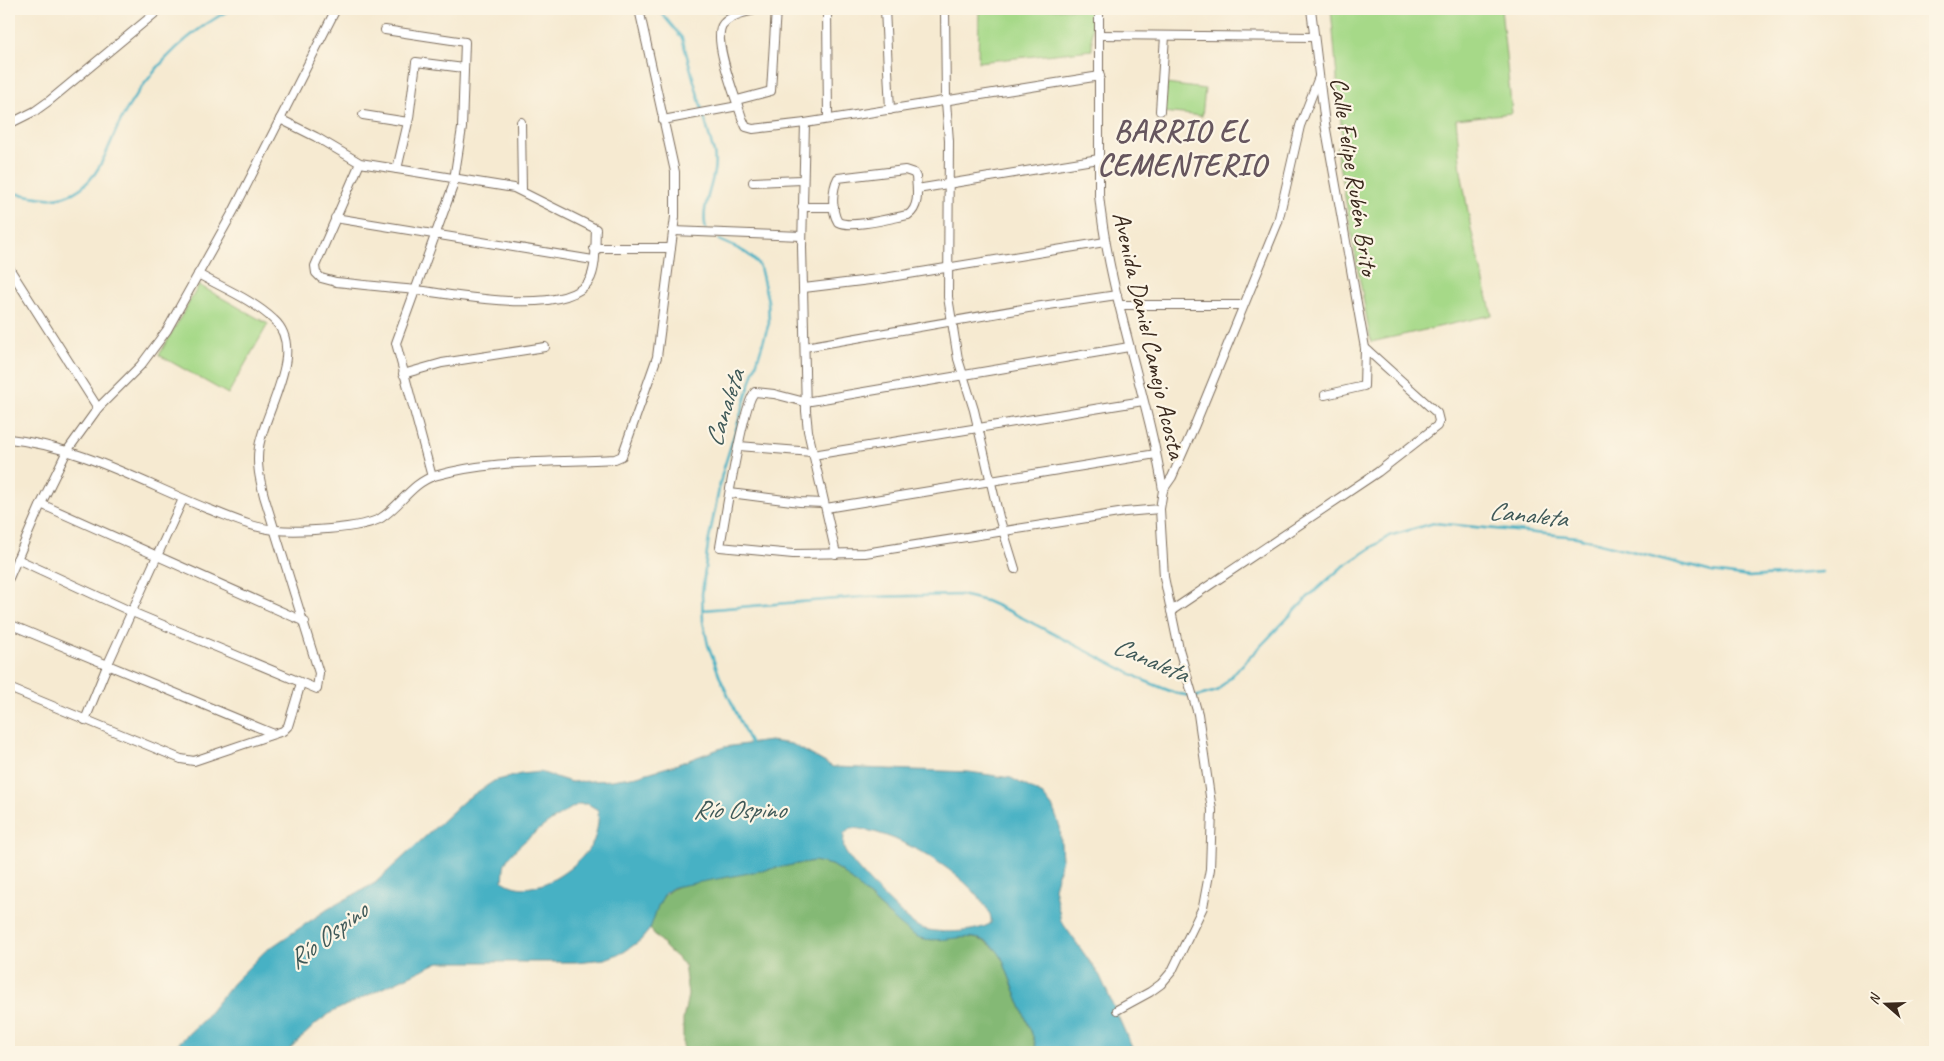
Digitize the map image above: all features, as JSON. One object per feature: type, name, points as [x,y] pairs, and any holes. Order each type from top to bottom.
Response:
[{"type":"street","points":[[9,124],[35,111],[49,101],[160,9]]},
{"type":"street","points":[[9,578],[40,504],[67,450],[98,408],[156,346],[234,210],[336,9]]},
{"type":"street","points":[[9,439],[45,444],[67,450],[242,522],[276,530],[333,528],[380,518],[421,483],[432,477],[473,468],[516,462],[600,460],[622,456],[657,357],[673,231],[675,172],[639,9]]},
{"type":"street","points":[[759,9],[735,16],[724,24],[720,30],[722,55],[745,125],[748,128],[828,120],[1100,76]]},
{"type":"street","points":[[663,120],[738,103],[772,91],[776,9]]},
{"type":"street","points":[[827,9],[828,120]]},
{"type":"street","points":[[885,9],[890,110]]},
{"type":"street","points":[[945,9],[946,101],[949,140],[948,267],[952,322],[963,375],[1014,569]]},
{"type":"street","name":"Avenida Daniel Camejo Acosta","points":[[1099,9],[1099,195],[1105,242],[1163,490]]},
{"type":"street","name":"Calle Felipe Rubén Brito","points":[[1311,9],[1319,77],[1341,222],[1365,348],[1364,386],[1325,395]]},
{"type":"street","points":[[385,30],[465,42],[462,128],[455,178],[396,343],[432,477]]},
{"type":"street","points":[[1099,35],[1314,37]]},
{"type":"street","points":[[1160,111],[1165,36]]},
{"type":"street","points":[[397,169],[408,122],[416,62],[464,68]]},
{"type":"street","points":[[1117,1010],[1150,992],[1167,978],[1180,958],[1194,930],[1207,892],[1212,842],[1210,802],[1195,696],[1179,650],[1170,611],[1162,556],[1160,509],[1163,490],[1172,477],[1194,428],[1278,222],[1298,132],[1319,77]]},
{"type":"street","points":[[363,114],[408,122]]},
{"type":"street","points":[[280,119],[360,163],[522,191],[596,229],[592,274],[585,285],[565,296],[551,300],[498,301],[336,282],[318,276],[315,266],[360,163]]},
{"type":"street","points":[[521,122],[522,191]]},
{"type":"street","points":[[805,123],[802,236],[806,402],[813,454],[836,554]]},
{"type":"street","points":[[917,189],[1100,160]]},
{"type":"street","points":[[910,170],[916,177],[916,206],[908,215],[842,224],[835,218],[834,207],[836,182],[842,176],[910,170]]},
{"type":"street","points":[[753,182],[802,180]]},
{"type":"street","points":[[802,207],[834,207]]},
{"type":"street","points":[[335,218],[593,260]]},
{"type":"street","points":[[673,231],[802,236]]},
{"type":"street","points":[[804,288],[1105,242]]},
{"type":"street","points":[[594,248],[671,248]]},
{"type":"street","points":[[9,268],[98,408]]},
{"type":"street","points":[[17,559],[132,612],[317,689],[319,673],[305,622],[264,496],[258,457],[259,444],[284,369],[286,338],[274,320],[263,311],[198,274]]},
{"type":"street","points":[[805,347],[1117,295]]},
{"type":"street","points":[[1119,305],[1243,305]]},
{"type":"street","points":[[403,374],[442,363],[545,347]]},
{"type":"street","points":[[1129,347],[806,402],[755,392],[749,401],[720,547],[793,554],[879,552],[1125,512],[1160,509]]},
{"type":"street","points":[[1170,611],[1378,472],[1437,426],[1439,421],[1437,413],[1365,348]]},
{"type":"street","points":[[739,446],[813,454],[1143,401]]},
{"type":"street","points":[[730,493],[825,506],[991,482],[1083,464],[1156,454]]},
{"type":"street","points":[[85,720],[107,666],[183,499]]},
{"type":"street","points":[[40,504],[305,622]]},
{"type":"street","points":[[9,624],[274,734]]},
{"type":"street","points":[[9,688],[188,761],[202,759],[283,731],[288,726],[301,683]]},
{"type":"green space","points":[[979,9],[1092,9],[1092,50],[978,62]]},
{"type":"green space","points":[[1331,9],[1501,9],[1512,113],[1456,119],[1461,171],[1471,229],[1492,315],[1371,342],[1336,147],[1343,146]]},
{"type":"green space","points":[[1166,84],[1205,89],[1202,116],[1163,112]]},
{"type":"green space","points":[[199,285],[268,324],[228,394],[159,355]]},
{"type":"green space","points":[[814,861],[831,865],[841,871],[894,919],[917,935],[932,940],[947,937],[977,939],[984,941],[996,950],[1001,956],[1034,1039],[1037,1052],[683,1052],[683,1020],[688,995],[684,964],[667,949],[650,929],[661,899],[671,890],[688,883]]},
{"type":"water","name":"Río Ospino","points":[[770,741],[792,744],[833,767],[969,772],[1011,778],[1043,795],[1053,808],[1060,827],[1062,859],[1054,888],[1061,921],[1100,976],[1134,1052],[1037,1052],[1034,1039],[1001,956],[993,946],[984,940],[974,938],[931,940],[920,938],[903,927],[841,871],[831,865],[814,861],[674,887],[665,893],[650,929],[641,940],[624,952],[605,959],[576,962],[439,962],[332,1012],[317,1023],[286,1052],[169,1052],[203,1020],[233,983],[264,952],[328,909],[375,883],[465,800],[494,781],[521,774],[540,772],[571,782],[612,780],[637,776],[675,765],[724,747]],"holes":[[[579,804],[588,804],[598,810],[594,840],[585,854],[565,872],[540,885],[527,888],[514,886],[503,881],[505,864],[511,855],[528,838],[561,814]],[[851,828],[885,835],[922,852],[940,863],[956,875],[981,900],[990,913],[991,923],[976,929],[955,932],[933,931],[917,926],[877,890],[848,856],[844,849],[844,834]]]},
{"type":"waterway","points":[[9,193],[58,198],[77,191],[86,184],[100,165],[130,104],[159,66],[187,38],[231,9]]},
{"type":"waterway","name":"Canaleta","points":[[658,9],[682,38],[714,153],[714,172],[705,210],[706,229]]},
{"type":"waterway","points":[[710,9],[724,11],[729,9]]},
{"type":"waterway","name":"Canaleta","points":[[719,240],[742,250],[752,257],[760,267],[768,301],[769,323],[722,474],[708,544],[702,594],[703,621],[708,645],[721,680],[751,745]]},
{"type":"waterway","name":"Canaleta","points":[[702,610],[861,597],[961,595],[986,601],[1011,612],[1145,681],[1175,693],[1195,697],[1217,691],[1307,598],[1341,568],[1389,536],[1434,523],[1577,537],[1712,572],[1749,577],[1822,572]]},
{"type":"district","name":"BARRIO EL CEMENTERIO","points":[[1182,148]]}]
